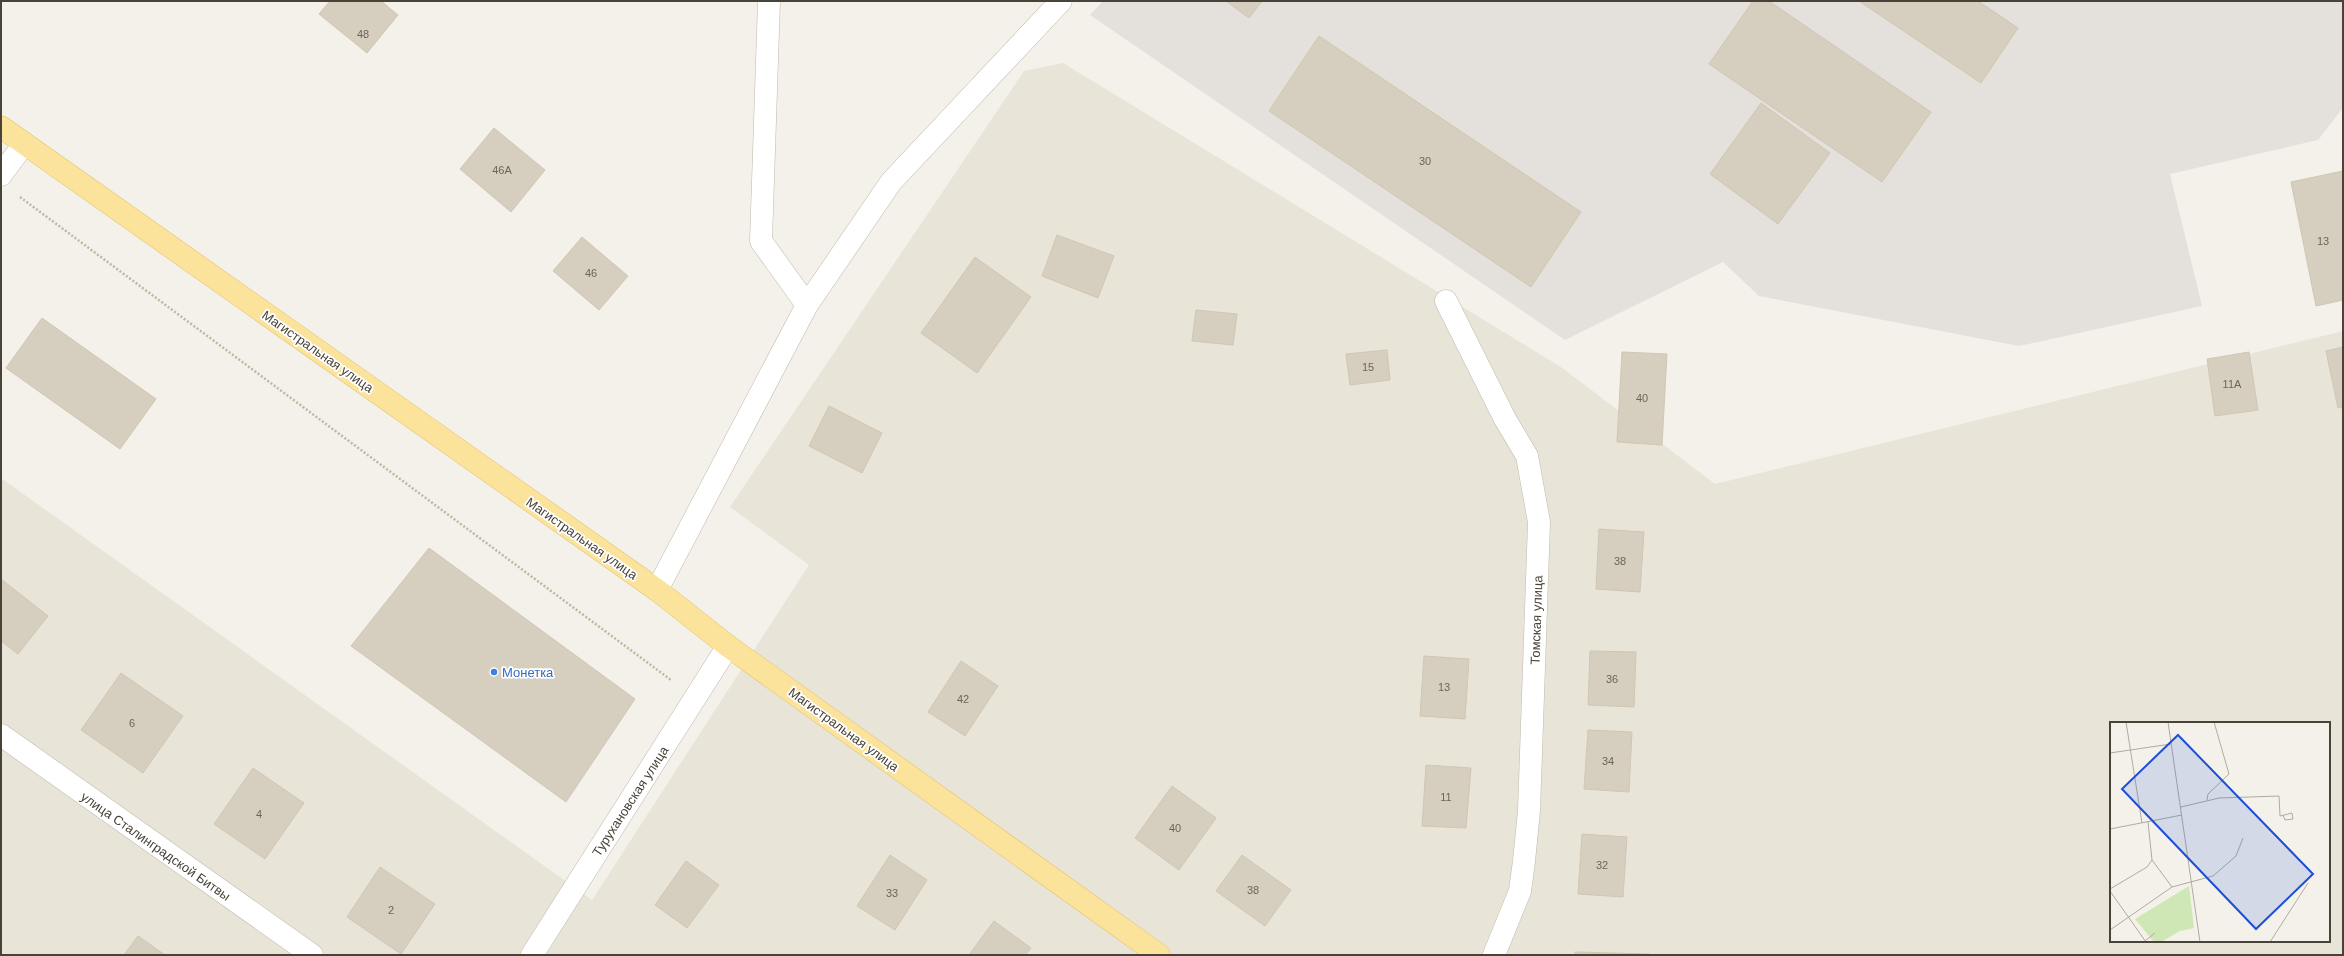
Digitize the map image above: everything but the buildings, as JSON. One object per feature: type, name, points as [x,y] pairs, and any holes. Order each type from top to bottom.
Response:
[{"type":"main road","name":"Магистральная улица","points":[[1,127],[657,590],[728,646],[1159,955]]},
{"type":"street","points":[[769,1],[760,241],[807,305]]},
{"type":"street","points":[[657,590],[807,305],[891,182],[1061,1]]},
{"type":"street","points":[[7,183],[24,144]]},
{"type":"street","name":"Томская улица","points":[[1446,301],[1505,419],[1526,456],[1539,522],[1529,811],[1525,854],[1520,890],[1494,955]]},
{"type":"street","name":"Турухановская улица","points":[[532,955],[728,646]]},
{"type":"street","name":"улица Сталинградской Битвы","points":[[1,735],[312,955]]},
{"type":"path","points":[[7,183],[696,698]]},
{"type":"shaded area","points":[[1103,1],[2343,1],[2343,108],[2318,140],[2170,174],[2202,306],[2019,346],[1759,296],[1723,262],[1565,340],[1090,15]]},
{"type":"shaded area","points":[[1063,63],[1561,367],[1715,484],[2343,331],[2343,955],[1,955],[1,478],[592,900],[809,565],[730,507],[1024,71]]},
{"type":"place","name":"Монетка","points":[[494,672]]}]
